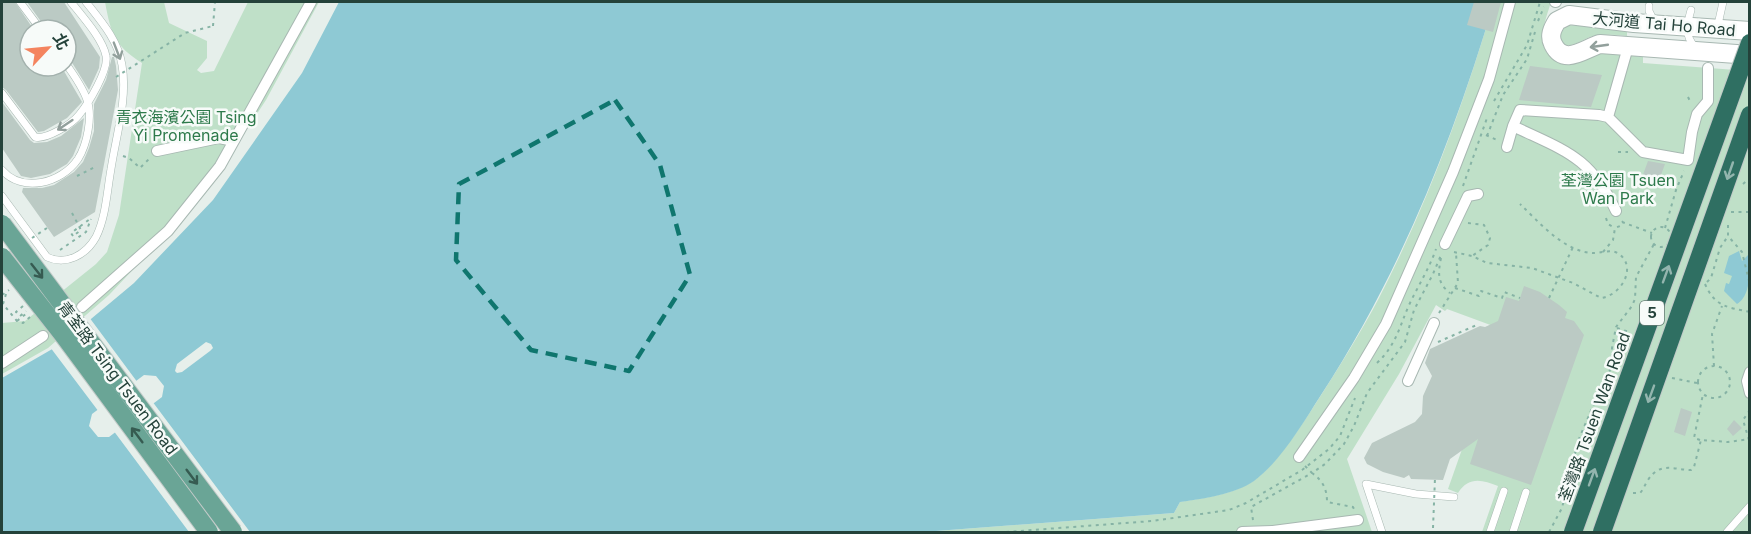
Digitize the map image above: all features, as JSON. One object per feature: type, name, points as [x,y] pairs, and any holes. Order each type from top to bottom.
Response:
[{"type":"highway","name":"荃灣路 Tsuen Wan Road","points":[[1573,532],[1749,43]]},
{"type":"highway","name":"5","points":[[1602,532],[1655,366],[1749,115]]},
{"type":"main road","name":"青荃路 Tsing Tsuen Road","points":[[2,224],[233,532]]},
{"type":"main road","name":"青荃路 Tsing Tsuen Road","points":[[2,257],[64,336],[209,532]]},
{"type":"street","points":[[82,307],[168,231],[220,166],[311,2]]},
{"type":"street","points":[[1299,457],[1354,378],[1386,324],[1447,186],[1489,79],[1510,2]]},
{"type":"street","name":"大河道 Tai Ho Road","points":[[1749,31],[1717,28],[1689,18],[1656,24],[1569,15],[1557,21],[1551,31],[1554,47],[1564,55],[1575,56],[1600,44],[1749,55]]},
{"type":"street","points":[[1608,117],[1628,47]]},
{"type":"street","points":[[1507,146],[1520,110],[1599,115],[1608,117],[1643,152],[1688,160],[1697,114],[1707,101],[1708,68]]},
{"type":"street","points":[[1513,126],[1569,153],[1587,166],[1604,188],[1616,211]]},
{"type":"street","points":[[157,151],[219,138],[234,141]]},
{"type":"street","points":[[1442,247],[1468,196],[1478,194]]},
{"type":"street","points":[[1408,381],[1434,323]]},
{"type":"street","points":[[2,363],[43,336]]},
{"type":"street","points":[[1749,372],[1747,381],[1749,393]]},
{"type":"street","points":[[1242,532],[1358,520]]},
{"type":"lane","points":[[20,2],[32,18]]},
{"type":"lane","points":[[2,93],[30,132],[41,139],[78,116],[100,80],[106,62],[104,50],[71,2]]},
{"type":"lane","points":[[2,196],[47,257],[61,261],[70,260],[90,245],[96,236],[104,210],[122,98],[123,72],[116,45],[86,2]]},
{"type":"lane","points":[[1717,28],[1723,2]]},
{"type":"lane","points":[[1649,6],[1649,11],[1656,24]]},
{"type":"lane","points":[[1689,18],[1689,41],[1699,51]]},
{"type":"lane","points":[[2,170],[12,180],[32,185],[54,177],[78,159],[89,119],[87,100],[74,78]]},
{"type":"lane","points":[[1382,532],[1366,484],[1416,494],[1454,497]]},
{"type":"lane","points":[[1490,532],[1504,491]]},
{"type":"lane","points":[[1513,532],[1526,492]]},
{"type":"lane","points":[[1727,532],[1749,506]]},
{"type":"path","points":[[116,77],[186,33],[213,26],[215,2]]},
{"type":"path","points":[[1492,103],[1527,45],[1540,2]]},
{"type":"path","points":[[1487,136],[1503,95],[1527,59],[1546,2]]},
{"type":"path","points":[[1460,193],[1488,117]]},
{"type":"path","points":[[1470,128],[1507,146]]},
{"type":"path","points":[[129,158],[140,168],[157,151]]},
{"type":"path","points":[[1665,228],[1688,160]]},
{"type":"path","points":[[1442,247],[1473,255],[1487,263],[1532,268],[1601,298],[1614,294],[1625,282],[1627,275],[1619,253],[1591,253],[1574,247],[1549,231],[1520,204]]},
{"type":"path","points":[[1727,212],[1749,212]]},
{"type":"path","points":[[47,257],[86,232],[92,219],[81,226],[71,233],[73,236],[81,230],[76,224],[72,213]]},
{"type":"path","points":[[1705,284],[1711,278],[1720,248],[1728,237],[1728,220]]},
{"type":"path","points":[[1451,229],[1471,222],[1484,225],[1490,238],[1488,245],[1473,255]]},
{"type":"path","points":[[1622,222],[1652,233]]},
{"type":"path","points":[[1659,227],[1665,228],[1671,236],[1668,244],[1662,247],[1654,244],[1651,238],[1652,233],[1659,227]]},
{"type":"path","points":[[1603,252],[1613,240],[1615,228]]},
{"type":"path","points":[[1728,237],[1742,252],[1749,285]]},
{"type":"path","points":[[1549,532],[1562,508],[1578,441],[1608,376],[1612,363],[1616,327],[1632,306],[1635,299],[1636,277],[1654,244]]},
{"type":"path","points":[[1442,247],[1438,278],[1441,285],[1451,293]]},
{"type":"path","points":[[1372,368],[1395,341],[1408,309],[1442,247]]},
{"type":"path","points":[[1254,532],[1251,507],[1312,473],[1325,464],[1344,444],[1354,426],[1366,393],[1405,342],[1414,310],[1433,274],[1442,247]]},
{"type":"path","points":[[1549,298],[1574,247]]},
{"type":"path","points":[[1442,309],[1458,284],[1456,252]]},
{"type":"path","points":[[1627,275],[1636,277]]},
{"type":"path","points":[[1455,288],[1479,297],[1481,291],[1502,298],[1504,292],[1520,298]]},
{"type":"path","points":[[6,293],[3,303],[17,321],[23,322],[33,315]]},
{"type":"path","points":[[17,321],[27,312],[20,316],[16,312],[25,305]]},
{"type":"path","points":[[1714,366],[1712,334],[1722,306]]},
{"type":"path","points":[[1424,346],[1442,341],[1479,324]]},
{"type":"path","points":[[1719,367],[1727,374],[1730,384],[1728,390],[1715,398],[1703,394],[1698,388],[1698,378],[1704,369],[1719,367]]},
{"type":"path","points":[[1006,532],[1152,521],[1212,513],[1237,506],[1302,470],[1329,449],[1340,436],[1358,393]]},
{"type":"path","points":[[1703,394],[1694,438],[1728,442],[1749,440],[1743,420],[1749,410]]},
{"type":"path","points":[[1631,492],[1640,493],[1652,476],[1661,469],[1672,466],[1691,470],[1694,467],[1701,440]]},
{"type":"path","points":[[1312,473],[1324,484],[1327,502],[1355,507],[1358,520]]},
{"type":"path","points":[[1433,528],[1436,478]]},
{"type":"highlighted area","points":[[615,100],[660,165],[690,275],[629,371],[531,350],[456,260],[459,184]]},
{"type":"green space","name":"青衣海濱公園 Tsing Yi Promenade","points":[[105,2],[164,2],[169,23],[207,41],[207,58],[197,70],[201,73],[214,71],[248,2],[319,2],[266,100],[191,208],[109,295],[48,348],[2,374],[2,323],[25,321],[96,264],[107,252],[119,215],[142,63],[125,50],[115,38]]},
{"type":"green space","name":"荃灣公園 Tsuen Wan Park","points":[[1494,2],[1551,2],[1544,25],[1543,42],[1549,56],[1564,62],[1578,62],[1593,53],[1606,51],[1643,57],[1643,63],[1749,71],[1749,532],[1482,532],[1498,486],[1476,481],[1467,484],[1458,493],[1448,489],[1504,330],[1447,309],[1445,311],[1436,305],[1399,374],[1347,459],[1372,532],[923,532],[1174,513],[1180,502],[1216,496],[1234,490],[1250,483],[1268,469],[1303,423],[1349,351],[1397,262],[1444,152]]},
{"type":"green space","points":[[1568,25],[1627,29],[1627,36],[1593,36],[1566,45],[1562,44],[1559,32]]},
{"type":"water","points":[[339,2],[1494,2],[1461,105],[1422,205],[1376,302],[1321,395],[1299,429],[1264,473],[1247,486],[1228,493],[1180,502],[1174,513],[923,532],[2,532],[2,378],[61,344],[134,283],[213,200],[302,73]],"holes":[[[206,342],[213,348],[182,372],[177,373],[175,371],[177,364]],[[144,375],[156,376],[164,386],[162,397],[109,437],[98,437],[89,426],[92,414]]]},
{"type":"water","points":[[1739,251],[1742,261],[1749,254],[1749,275],[1745,295],[1737,304],[1724,291],[1726,283],[1729,284],[1732,276],[1724,273],[1729,256]]},
{"type":"pier","points":[[89,317],[138,383],[99,412],[50,347]]},
{"type":"pier","points":[[152,401],[250,532],[189,532],[113,430]]},
{"type":"building","points":[[2,2],[15,2],[26,18],[18,18],[18,78],[68,78],[82,102],[67,118],[38,132],[2,87]]},
{"type":"building","points":[[27,2],[64,2],[74,18],[38,18]]},
{"type":"building","points":[[1474,2],[1501,2],[1493,32],[1467,25]]},
{"type":"building","points":[[78,23],[100,57],[99,68],[89,90],[78,72]]},
{"type":"building","points":[[112,57],[114,57],[116,66],[118,90],[95,212],[54,237],[22,192],[23,188],[42,188],[54,185],[74,172],[83,162],[94,131],[94,104],[106,80]]},
{"type":"building","points":[[1530,66],[1602,75],[1591,107],[1519,100]]},
{"type":"building","points":[[2,102],[34,143],[47,142],[61,136],[84,118],[81,137],[67,164],[50,174],[31,178],[21,176],[2,148]]},
{"type":"building","points":[[1648,161],[1665,164],[1657,186],[1641,180]]},
{"type":"building","points":[[1524,286],[1540,292],[1559,305],[1567,312],[1565,318],[1574,321],[1584,335],[1531,485],[1470,464],[1478,439],[1450,459],[1443,480],[1411,479],[1409,475],[1404,478],[1383,472],[1367,464],[1364,458],[1372,443],[1415,422],[1422,414],[1423,396],[1432,376],[1425,363],[1430,349],[1480,326],[1485,327],[1498,321],[1506,297],[1519,301]]},
{"type":"building","points":[[1681,408],[1692,412],[1685,436],[1674,432]]},
{"type":"building","points":[[1734,420],[1742,428],[1733,436],[1727,429]]}]
